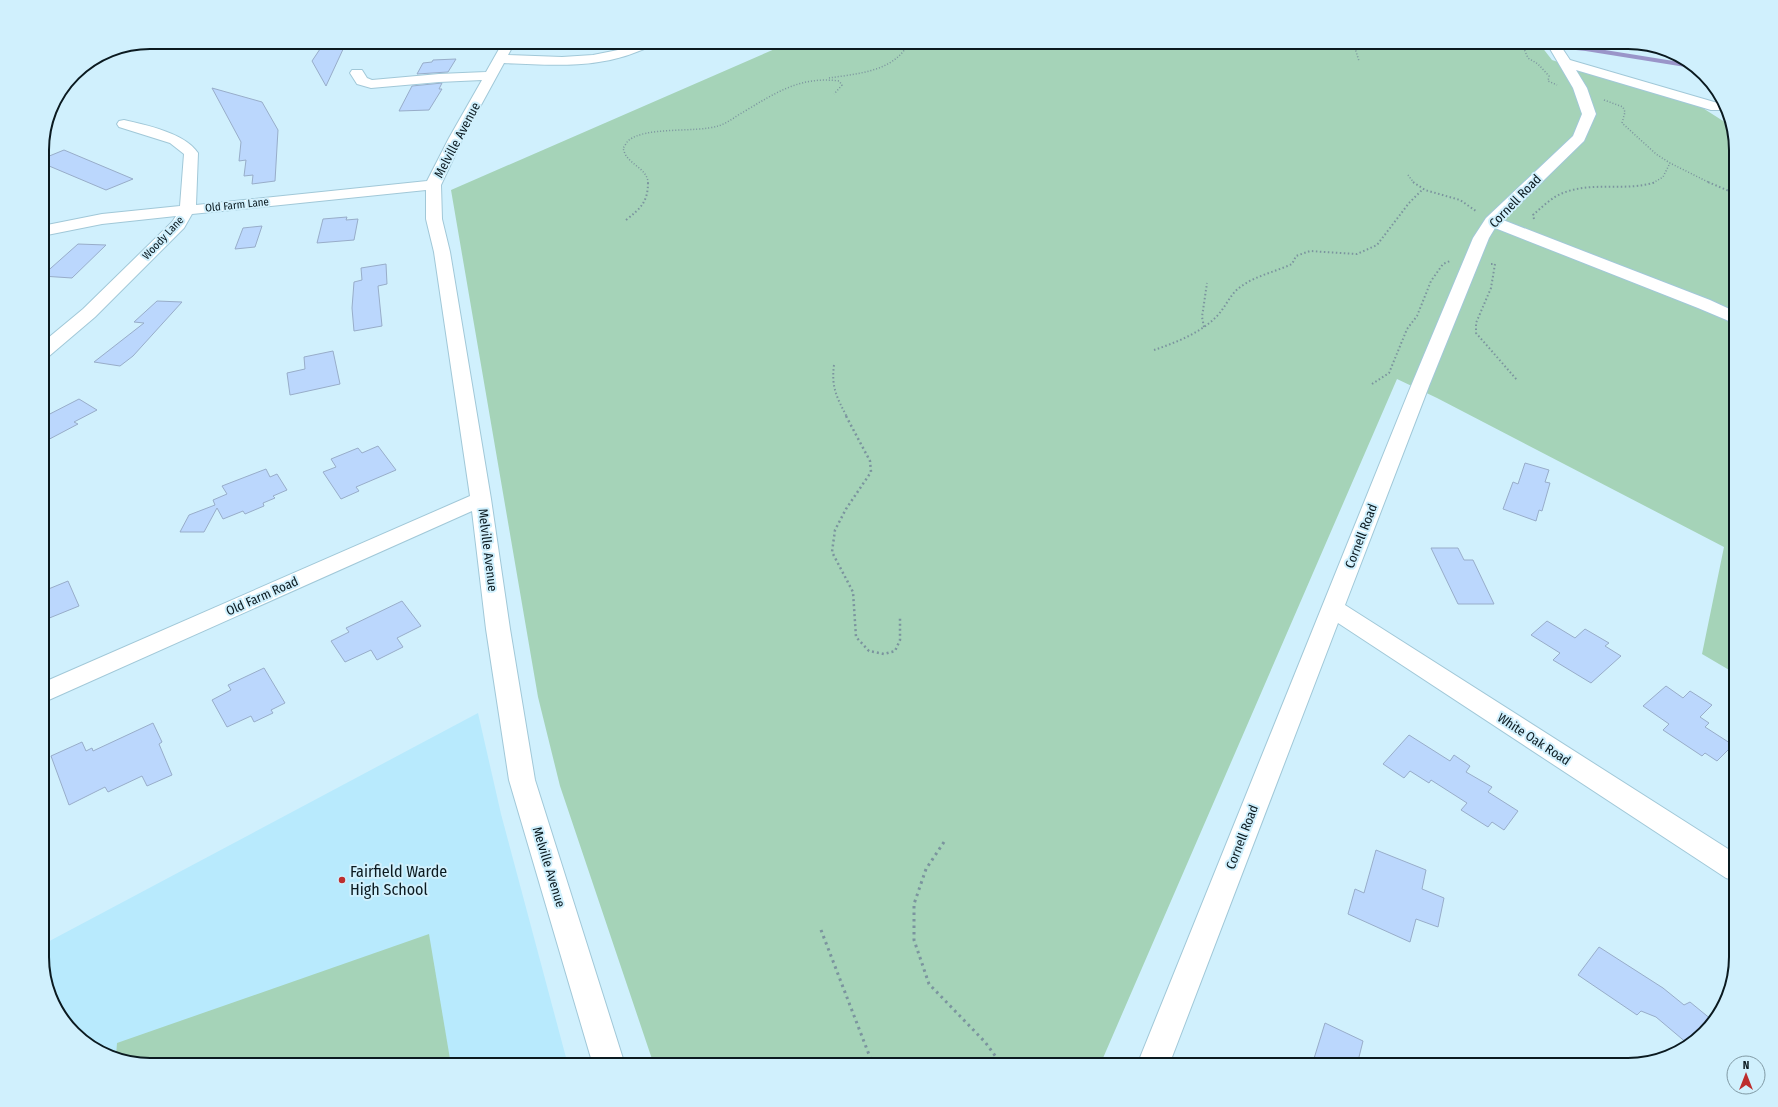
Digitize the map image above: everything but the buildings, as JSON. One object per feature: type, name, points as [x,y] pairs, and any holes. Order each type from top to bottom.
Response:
[{"type":"street","points":[[357,73],[362,81],[371,84],[439,78],[500,59],[568,60],[595,58],[623,53],[632,49]]},
{"type":"street","points":[[1558,52],[1716,107]]},
{"type":"street","name":"Cornell Road","points":[[1156,1058],[1420,386],[1481,238],[1492,221],[1579,138],[1589,114],[1580,88],[1558,52]]},
{"type":"street","name":"Melville Avenue","points":[[500,59],[456,138],[433,185],[434,218],[442,252],[481,499],[498,629],[522,780],[607,1058]]},
{"type":"street","name":"Woody Lane","points":[[49,347],[89,313],[178,225],[188,209],[191,153],[175,140],[124,124]]},
{"type":"street","name":"Old Farm Lane","points":[[49,230],[102,219],[188,209],[433,185]]},
{"type":"street","points":[[1492,221],[1704,304],[1729,316]]},
{"type":"street","name":"Old Farm Road","points":[[49,691],[481,499]]},
{"type":"street","name":"White Oak Road","points":[[1333,608],[1729,864]]},
{"type":"path","points":[[626,220],[640,209],[648,194],[648,179],[641,169],[627,157],[623,148],[629,140],[641,134],[702,130],[720,126],[789,85],[804,81],[866,72],[892,62],[902,56],[904,49]]},
{"type":"path","points":[[1355,49],[1359,61]]},
{"type":"path","points":[[1524,49],[1528,58],[1546,70],[1549,76],[1548,81],[1623,107],[1625,112],[1622,123],[1624,127],[1643,140],[1656,154],[1670,163],[1729,191]]},
{"type":"path","points":[[827,78],[839,81],[842,86],[834,94]]},
{"type":"path","points":[[1534,221],[1533,215],[1563,193],[1585,188],[1634,186],[1650,183],[1663,177],[1670,163]]},
{"type":"path","points":[[1408,175],[1413,183],[1422,190],[1437,192],[1460,200],[1492,221]]},
{"type":"path","points":[[1154,350],[1182,341],[1204,327],[1218,315],[1238,288],[1292,264],[1296,256],[1310,251],[1357,254],[1377,245],[1409,203],[1422,190]]},
{"type":"path","points":[[1204,327],[1202,317],[1207,283]]},
{"type":"path","points":[[834,365],[832,380],[837,399],[870,461],[871,472],[846,509],[835,530],[832,552],[853,592],[856,637],[869,651],[884,654],[895,651],[900,640],[900,618]]},
{"type":"path","points":[[944,842],[926,869],[914,904],[914,940],[929,984],[985,1042],[997,1058]]},
{"type":"path","points":[[821,930],[870,1058]]},
{"type":"shaded area","name":"Fairfield Warde High School","points":[[478,713],[501,814],[566,1058],[150,1058],[124,1055],[99,1044],[88,1037],[70,1019],[57,996],[52,983],[49,964],[49,941]]},
{"type":"green space","points":[[775,49],[1543,49],[1552,60],[1628,85],[1698,105],[1725,122],[1729,143],[1729,670],[1702,654],[1724,547],[1437,398],[1397,379],[1103,1058],[652,1058],[560,786],[538,697],[451,190]]},
{"type":"green space","points":[[429,934],[450,1058],[150,1058],[124,1055],[116,1052],[117,1043]]},
{"type":"waterway","points":[[1586,49],[1681,64]]},
{"type":"place","name":"Fairfield Warde High School","points":[[342,880]]}]
